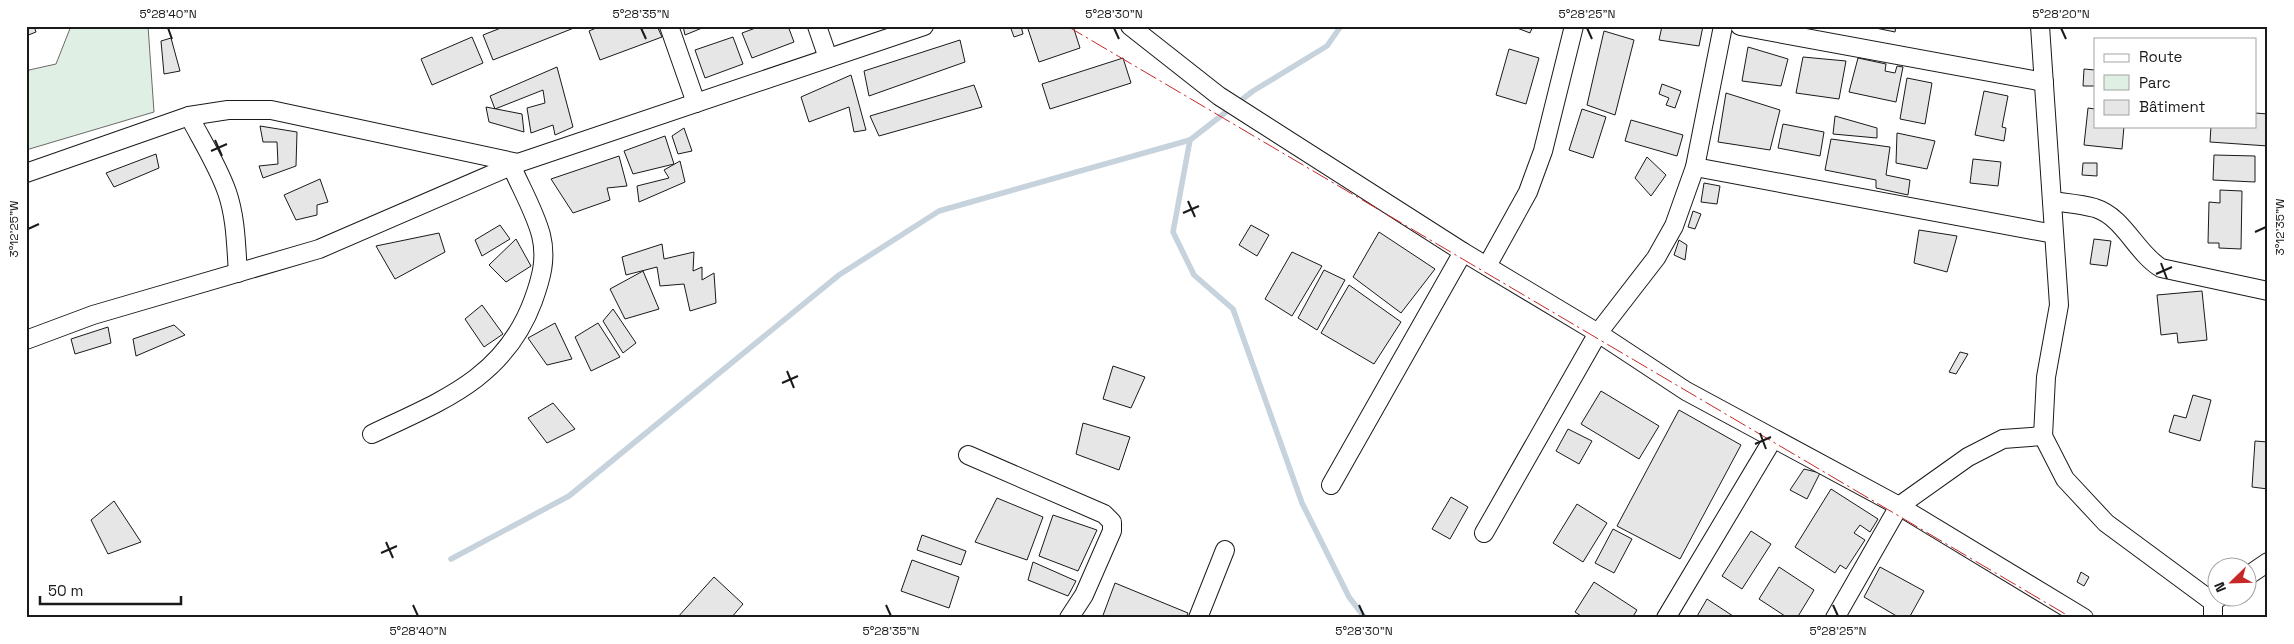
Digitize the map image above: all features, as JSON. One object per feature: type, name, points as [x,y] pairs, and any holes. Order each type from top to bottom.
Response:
[{"type":"street","points":[[669,26],[696,103]]},
{"type":"street","points":[[817,26],[828,58]]},
{"type":"street","points":[[26,340],[93,315],[319,249],[514,164],[924,26]]},
{"type":"street","points":[[1130,26],[1219,96],[1462,252],[1598,333],[1686,391],[1899,506],[2084,618]]},
{"type":"street","points":[[1487,266],[1528,192],[1543,151],[1574,26]]},
{"type":"street","points":[[1484,533],[1598,333],[1656,258],[1674,226],[1695,168],[1723,26]]},
{"type":"street","points":[[1740,26],[2044,82]]},
{"type":"street","points":[[2040,26],[2059,305],[2046,377],[2043,436],[2065,479],[2106,523],[2206,598]]},
{"type":"street","points":[[26,173],[189,116],[228,110],[271,110],[514,164]]},
{"type":"street","points":[[189,116],[227,192],[234,218],[238,273]]},
{"type":"street","points":[[372,434],[450,397],[485,374],[507,350],[524,324],[542,279],[544,258],[540,234],[514,164]]},
{"type":"street","points":[[1695,168],[2054,234]]},
{"type":"street","points":[[2052,201],[2096,208],[2103,212],[2122,227],[2148,260],[2160,268],[2268,291]]},
{"type":"street","points":[[1331,486],[1462,252]]},
{"type":"street","points":[[1835,618],[1899,506],[1968,457],[2003,440],[2043,436]]},
{"type":"street","points":[[1666,618],[1773,439]]},
{"type":"street","points":[[968,455],[1104,514],[1112,522],[1112,531],[1084,595],[1069,618]]},
{"type":"street","points":[[1198,618],[1225,550]]},
{"type":"street","points":[[2256,570],[2268,562]]},
{"type":"green space","points":[[71,26],[148,26],[154,112],[26,150],[26,80],[29,70],[56,64]]},
{"type":"building","points":[[26,26],[34,26],[36,32],[26,36]]},
{"type":"building","points":[[506,26],[579,26],[493,60],[483,35]]},
{"type":"building","points":[[601,26],[657,26],[662,37],[600,60],[589,31]]},
{"type":"building","points":[[683,26],[707,26],[685,35]]},
{"type":"building","points":[[761,26],[788,26],[794,42],[752,58],[742,33]]},
{"type":"building","points":[[1010,26],[1021,26],[1023,34],[1014,37]]},
{"type":"building","points":[[1027,26],[1073,26],[1080,48],[1039,62]]},
{"type":"building","points":[[1512,26],[1533,26],[1530,33]]},
{"type":"building","points":[[1662,26],[1703,26],[1699,46],[1659,40]]},
{"type":"building","points":[[1866,26],[1896,26],[1895,32]]},
{"type":"building","points":[[1604,31],[1634,40],[1615,115],[1587,105]]},
{"type":"building","points":[[472,37],[483,63],[432,85],[421,59]]},
{"type":"building","points":[[733,37],[743,64],[705,78],[695,50]]},
{"type":"building","points":[[171,38],[180,71],[164,74],[161,41]]},
{"type":"building","points":[[960,40],[965,62],[869,96],[864,71]]},
{"type":"building","points":[[1748,47],[1788,59],[1781,86],[1742,81]]},
{"type":"building","points":[[1509,49],[1539,58],[1526,104],[1496,95]]},
{"type":"building","points":[[1803,57],[1846,61],[1839,99],[1796,93]]},
{"type":"building","points":[[1123,58],[1131,83],[1050,109],[1042,84]]},
{"type":"building","points":[[1858,58],[1886,64],[1885,71],[1895,73],[1897,66],[1903,67],[1896,102],[1849,92]]},
{"type":"building","points":[[557,67],[573,127],[555,135],[553,125],[531,133],[527,108],[545,103],[543,90],[495,109],[490,96]]},
{"type":"building","points":[[2084,69],[2094,70],[2094,86],[2083,86]]},
{"type":"building","points":[[851,75],[866,130],[854,132],[849,107],[809,122],[801,97]]},
{"type":"building","points":[[1907,78],[1932,83],[1925,124],[1900,119]]},
{"type":"building","points":[[1662,84],[1681,91],[1675,108],[1666,105],[1669,98],[1659,94]]},
{"type":"building","points":[[974,85],[982,107],[879,136],[870,116]]},
{"type":"building","points":[[1984,91],[2008,96],[2002,127],[2006,128],[2004,141],[1975,135]]},
{"type":"building","points":[[1726,93],[1780,110],[1770,150],[1718,142]]},
{"type":"building","points":[[486,107],[522,114],[524,132],[489,122]]},
{"type":"building","points":[[2088,108],[2094,109],[2094,128],[2124,128],[2122,149],[2084,145]]},
{"type":"building","points":[[1582,109],[1606,117],[1593,158],[1569,150]]},
{"type":"building","points":[[2256,113],[2268,114],[2268,146],[2210,142],[2211,128],[2256,128]]},
{"type":"building","points":[[1835,116],[1877,128],[1877,138],[1833,134]]},
{"type":"building","points":[[1631,120],[1683,135],[1677,156],[1625,141]]},
{"type":"building","points":[[1783,124],[1824,132],[1820,156],[1778,148]]},
{"type":"building","points":[[260,126],[297,132],[296,166],[263,178],[259,166],[278,164],[277,142],[263,142]]},
{"type":"building","points":[[684,128],[692,151],[678,154],[672,136]]},
{"type":"building","points":[[1897,133],[1935,141],[1927,169],[1896,163]]},
{"type":"building","points":[[665,136],[674,164],[633,174],[624,151]]},
{"type":"building","points":[[1831,139],[1890,147],[1886,175],[1910,180],[1908,195],[1876,188],[1876,180],[1825,170]]},
{"type":"building","points":[[156,154],[159,168],[114,187],[106,173]]},
{"type":"building","points":[[2214,155],[2255,156],[2255,182],[2213,180]]},
{"type":"building","points":[[619,156],[627,186],[607,188],[610,200],[573,213],[551,179]]},
{"type":"building","points":[[1647,157],[1666,175],[1651,196],[1635,178]]},
{"type":"building","points":[[1973,159],[2001,162],[1998,186],[1970,183]]},
{"type":"building","points":[[680,161],[685,182],[639,202],[637,186],[669,178],[664,170]]},
{"type":"building","points":[[2083,163],[2097,163],[2097,176],[2082,175]]},
{"type":"building","points":[[320,179],[328,202],[317,205],[317,215],[296,220],[284,195]]},
{"type":"building","points":[[1704,183],[1720,186],[1717,204],[1701,202]]},
{"type":"building","points":[[2220,190],[2242,191],[2241,249],[2219,248],[2219,243],[2208,243],[2209,202],[2220,203]]},
{"type":"building","points":[[1693,211],[1701,214],[1695,229],[1688,227]]},
{"type":"building","points":[[500,225],[510,239],[482,256],[475,240]]},
{"type":"building","points":[[1251,225],[1269,235],[1257,256],[1239,245]]},
{"type":"building","points":[[1919,230],[1957,236],[1947,272],[1914,263]]},
{"type":"building","points":[[1379,232],[1435,269],[1401,313],[1353,277]]},
{"type":"building","points":[[439,233],[445,252],[395,279],[376,246]]},
{"type":"building","points":[[516,239],[531,266],[506,282],[489,265]]},
{"type":"building","points":[[2094,239],[2111,241],[2107,266],[2090,264]]},
{"type":"building","points":[[1679,240],[1687,245],[1685,260],[1674,255]]},
{"type":"building","points":[[662,244],[664,259],[694,252],[693,271],[702,267],[702,280],[714,273],[716,303],[690,311],[684,284],[660,286],[657,267],[626,275],[622,257]]},
{"type":"building","points":[[1292,252],[1322,266],[1292,316],[1265,299]]},
{"type":"building","points":[[1324,270],[1345,280],[1317,330],[1298,318]]},
{"type":"building","points":[[643,271],[659,309],[625,319],[610,289]]},
{"type":"building","points":[[1349,285],[1401,322],[1374,364],[1321,333]]},
{"type":"building","points":[[2202,291],[2207,340],[2178,343],[2177,333],[2161,335],[2157,295]]},
{"type":"building","points":[[482,305],[503,334],[484,347],[465,319]]},
{"type":"building","points":[[613,309],[636,343],[623,353],[603,321]]},
{"type":"building","points":[[555,323],[572,359],[547,365],[528,338]]},
{"type":"building","points":[[598,323],[620,357],[591,371],[575,337]]},
{"type":"building","points":[[174,325],[185,335],[136,356],[133,339]]},
{"type":"building","points":[[108,327],[111,343],[75,354],[71,339]]},
{"type":"building","points":[[1960,352],[1968,354],[1956,374],[1949,372]]},
{"type":"building","points":[[1113,366],[1145,377],[1131,408],[1103,399]]},
{"type":"building","points":[[1601,391],[1659,426],[1639,459],[1581,424]]},
{"type":"building","points":[[2193,395],[2211,400],[2200,441],[2169,432],[2174,415],[2186,418]]},
{"type":"building","points":[[553,403],[575,429],[547,443],[528,418]]},
{"type":"building","points":[[1679,410],[1741,445],[1680,559],[1617,526]]},
{"type":"building","points":[[1083,423],[1130,437],[1119,470],[1076,454]]},
{"type":"building","points":[[1568,429],[1592,441],[1579,464],[1556,451]]},
{"type":"building","points":[[2255,441],[2268,442],[2268,489],[2252,487]]},
{"type":"building","points":[[1804,469],[1820,473],[1807,499],[1790,490]]},
{"type":"building","points":[[1831,489],[1878,519],[1870,532],[1860,525],[1854,533],[1865,540],[1846,569],[1840,565],[1835,573],[1795,547]]},
{"type":"building","points":[[1451,497],[1468,507],[1450,539],[1432,529]]},
{"type":"building","points":[[997,498],[1043,517],[1027,560],[975,542]]},
{"type":"building","points":[[114,501],[141,542],[108,554],[91,520]]},
{"type":"building","points":[[1577,504],[1607,523],[1583,562],[1553,543]]},
{"type":"building","points":[[1053,515],[1097,530],[1078,571],[1039,556]]},
{"type":"building","points":[[1613,529],[1632,539],[1614,573],[1595,563]]},
{"type":"building","points":[[1751,531],[1771,544],[1742,589],[1722,576]]},
{"type":"building","points":[[922,535],[966,551],[961,565],[917,550]]},
{"type":"building","points":[[912,560],[959,577],[949,608],[901,591]]},
{"type":"building","points":[[1033,562],[1076,581],[1068,596],[1028,580]]},
{"type":"building","points":[[1779,567],[1814,590],[1797,618],[1788,618],[1759,599]]},
{"type":"building","points":[[1880,567],[1924,591],[1909,618],[1900,618],[1864,597]]},
{"type":"building","points":[[2081,572],[2089,577],[2084,586],[2077,582]]},
{"type":"building","points":[[714,577],[743,604],[731,618],[677,618]]},
{"type":"building","points":[[1594,582],[1637,610],[1632,618],[1584,618],[1575,612]]},
{"type":"building","points":[[1115,583],[1188,613],[1186,618],[1102,618]]},
{"type":"building","points":[[1707,599],[1733,616],[1732,618],[1696,618]]},
{"type":"waterway","points":[[451,559],[569,496],[839,275],[939,211],[1190,140],[1253,91],[1327,46],[1341,26]]},
{"type":"waterway","points":[[1190,140],[1173,232],[1194,275],[1233,309],[1302,503],[1349,597],[1365,618]]},
{"type":"power","points":[[1067,26],[2072,618]]}]
